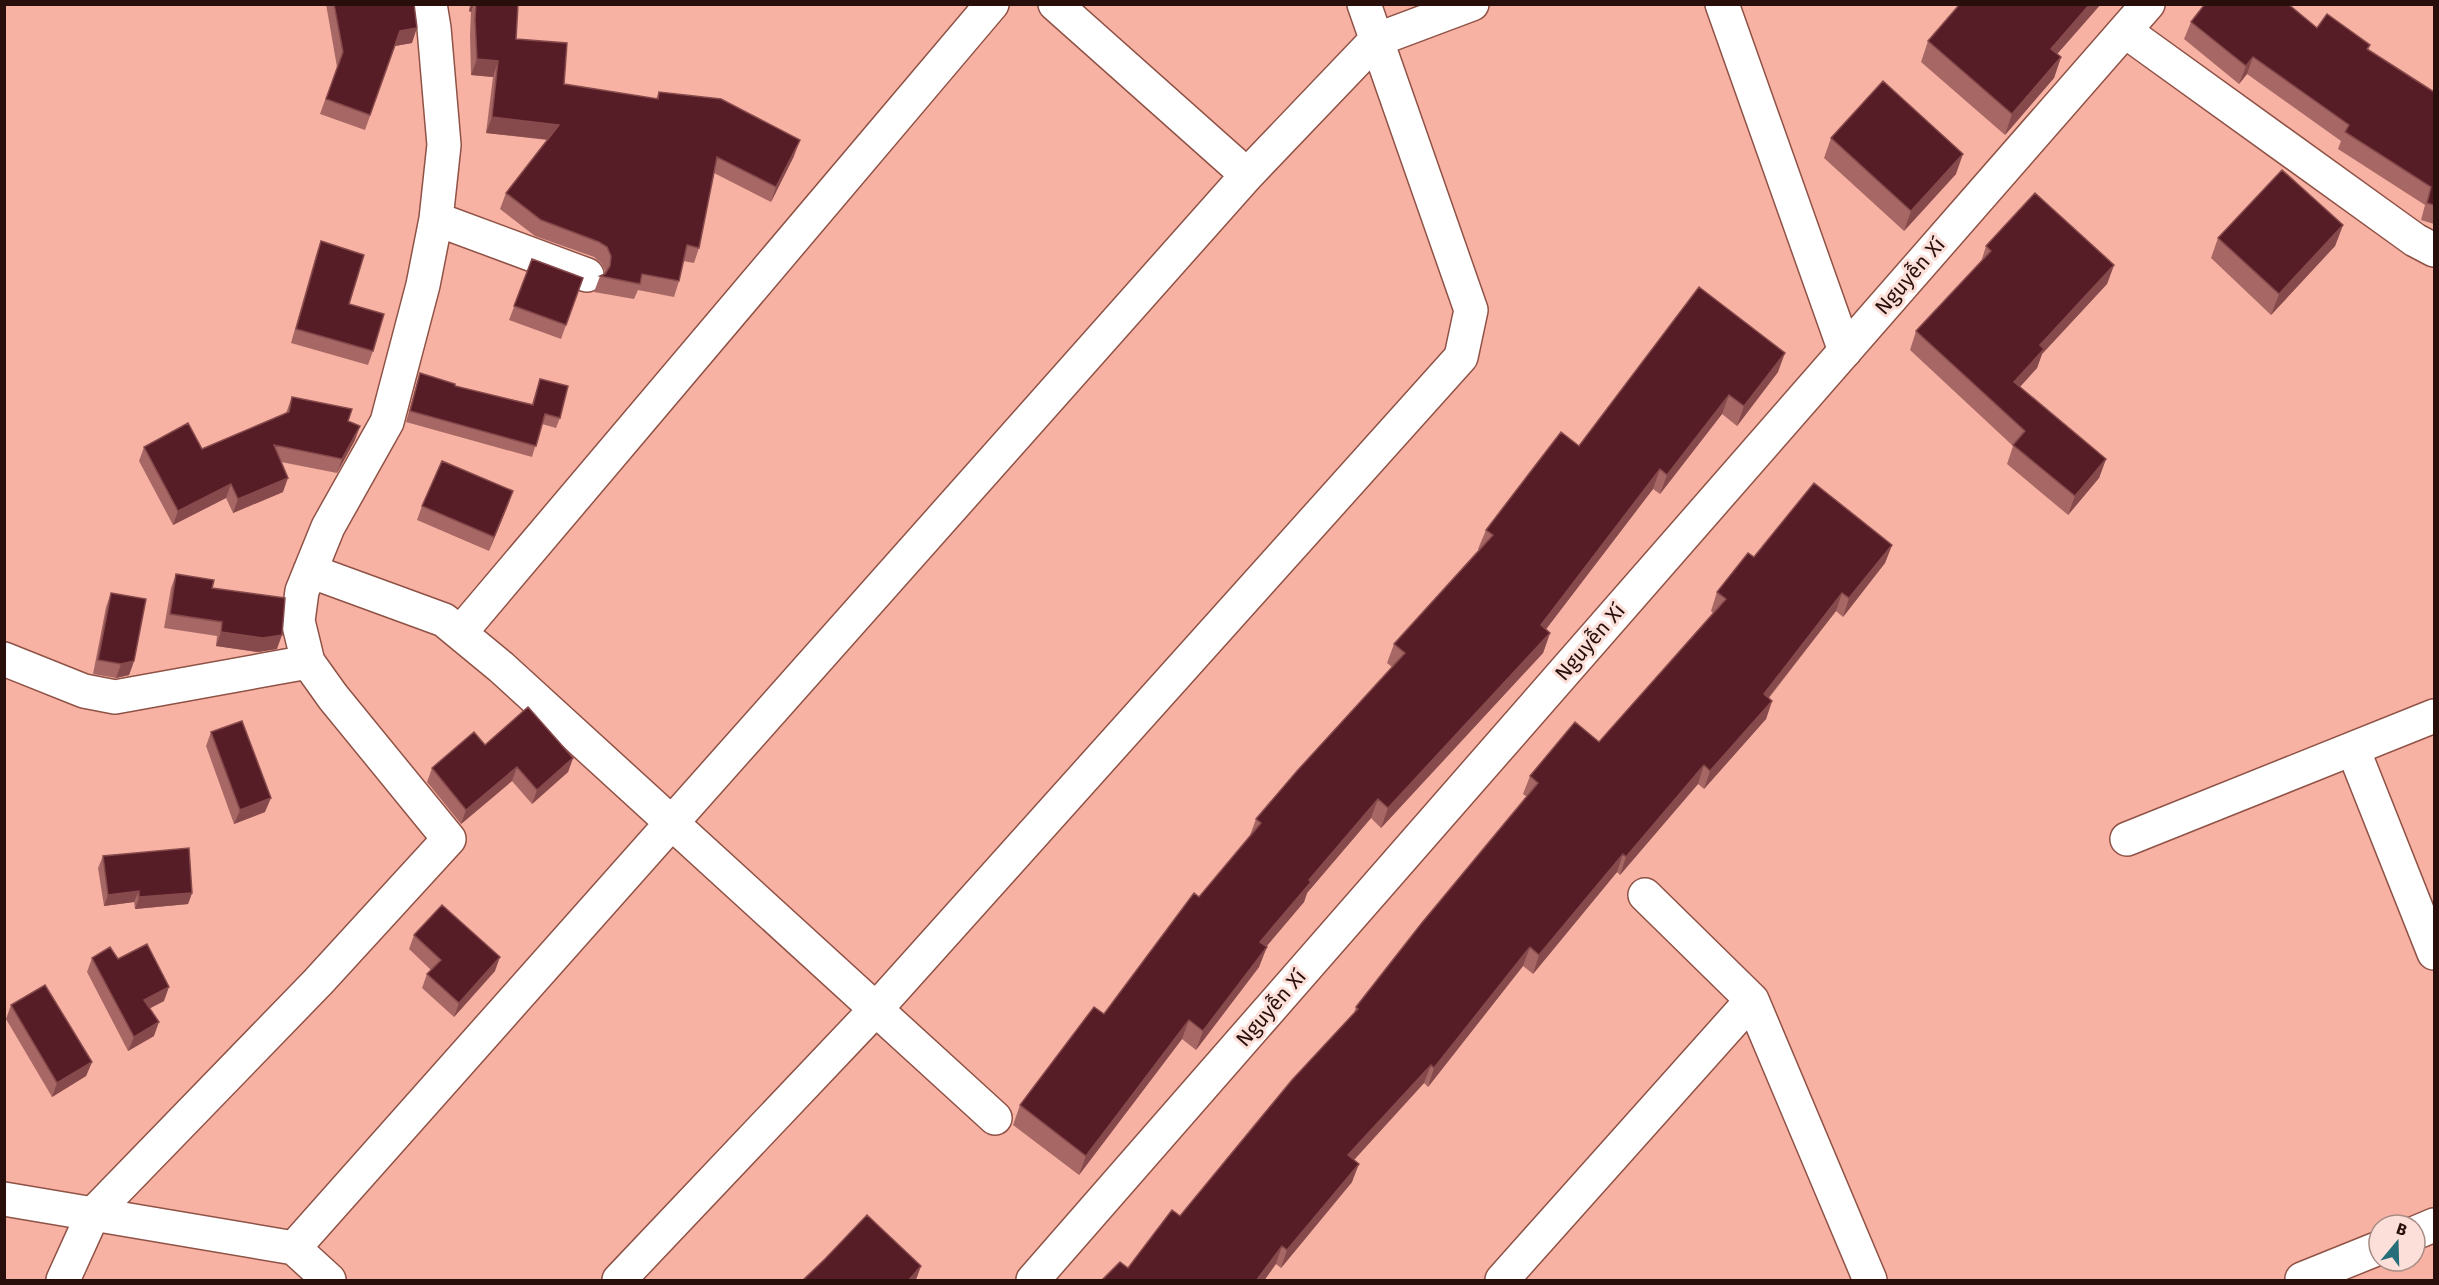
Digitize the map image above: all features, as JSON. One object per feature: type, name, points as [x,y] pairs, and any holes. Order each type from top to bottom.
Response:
[{"type":"street","points":[[63,1281],[93,1214],[318,982],[449,839],[333,697],[308,662],[298,621],[302,591],[328,527],[387,422],[423,285],[436,219],[444,145],[430,4]]},
{"type":"street","points":[[460,633],[992,4]]},
{"type":"street","points":[[1055,4],[1247,175]]},
{"type":"street","points":[[619,1281],[876,1009],[1461,357],[1471,310],[1364,4]]},
{"type":"street","points":[[294,1248],[1247,175],[1376,40],[1472,4]]},
{"type":"street","points":[[1722,4],[1845,351]]},
{"type":"street","name":"Nguyễn Xí","points":[[1033,1281],[2148,4]]},
{"type":"street","points":[[2125,31],[2415,240],[2434,250]]},
{"type":"street","points":[[436,219],[587,275]]},
{"type":"street","points":[[310,571],[444,620],[501,667],[995,1118]]},
{"type":"street","points":[[4,659],[84,691],[115,697],[308,662]]},
{"type":"street","points":[[2127,839],[2434,716]]},
{"type":"street","points":[[2353,748],[2434,954]]},
{"type":"street","points":[[1645,895],[1752,1000],[1870,1281]]},
{"type":"street","points":[[1502,1281],[1752,1000]]},
{"type":"street","points":[[4,1199],[294,1248],[329,1281]]},
{"type":"street","points":[[2302,1279],[2367,1253]]},
{"type":"building","points":[[334,4],[414,4],[417,28],[400,31],[370,115],[326,99],[343,52]]},
{"type":"building","points":[[476,4],[518,4],[516,39],[567,43],[564,84],[658,99],[659,92],[721,99],[800,140],[776,187],[717,157],[699,248],[687,245],[679,281],[642,274],[640,284],[600,276],[605,274],[610,266],[611,256],[607,247],[541,220],[506,193],[559,125],[492,117],[498,61],[477,59]]},
{"type":"building","points":[[1960,4],[2090,4],[2051,49],[2061,57],[2012,114],[1928,41]]},
{"type":"building","points":[[2205,4],[2288,4],[2317,28],[2327,14],[2370,45],[2367,49],[2434,92],[2434,205],[2427,203],[2431,187],[2345,132],[2349,125],[2253,57],[2246,66],[2191,22]]},
{"type":"building","points":[[1883,81],[1963,154],[1911,211],[1831,138]]},
{"type":"building","points":[[2282,170],[2343,225],[2279,294],[2218,238]]},
{"type":"building","points":[[2035,193],[2114,265],[2040,345],[2044,349],[2014,382],[2106,459],[2075,496],[2013,445],[2025,431],[1916,331],[1991,251],[1986,246]]},
{"type":"building","points":[[321,241],[364,255],[349,304],[384,314],[373,351],[296,329]]},
{"type":"building","points":[[532,259],[583,278],[566,325],[514,306]]},
{"type":"building","points":[[1699,287],[1785,353],[1744,406],[1729,395],[1667,475],[1660,469],[1541,625],[1550,633],[1388,808],[1378,799],[1260,942],[1267,947],[1203,1031],[1189,1020],[1086,1156],[1020,1105],[1094,1007],[1104,1014],[1194,893],[1199,897],[1261,823],[1256,819],[1405,653],[1394,644],[1493,535],[1486,530],[1561,432],[1579,446]]},
{"type":"building","points":[[420,373],[455,384],[455,386],[533,405],[540,379],[568,386],[560,418],[545,414],[536,446],[410,411]]},
{"type":"building","points":[[292,397],[352,409],[348,421],[360,426],[342,459],[274,445],[288,478],[238,499],[231,484],[178,511],[144,447],[188,423],[202,449],[289,412]]},
{"type":"building","points":[[442,461],[513,491],[494,537],[422,506]]},
{"type":"building","points":[[1814,483],[1892,545],[1849,598],[1842,593],[1764,694],[1772,701],[1710,771],[1704,765],[1626,857],[1623,854],[1539,955],[1530,947],[1434,1068],[1431,1065],[1348,1155],[1359,1164],[1287,1250],[1282,1246],[1256,1281],[1101,1281],[1120,1262],[1128,1268],[1172,1210],[1180,1216],[1292,1080],[1358,1009],[1356,1007],[1421,924],[1538,783],[1530,776],[1575,722],[1599,742],[1726,599],[1717,592],[1748,553],[1754,557]]},
{"type":"building","points":[[176,574],[214,580],[212,588],[285,598],[282,635],[263,638],[221,632],[222,622],[170,614]]},
{"type":"building","points":[[111,593],[146,599],[134,661],[121,664],[98,660]]},
{"type":"building","points":[[528,707],[573,758],[537,790],[517,767],[466,810],[432,768],[474,732],[485,745]]},
{"type":"building","points":[[242,721],[271,798],[240,810],[211,732]]},
{"type":"building","points":[[189,848],[192,893],[139,897],[139,891],[108,895],[103,856]]},
{"type":"building","points":[[442,905],[500,957],[459,1003],[427,974],[441,960],[414,935]]},
{"type":"building","points":[[147,944],[169,987],[144,1000],[159,1022],[134,1037],[92,958],[110,947],[118,959]]},
{"type":"building","points":[[45,985],[92,1062],[57,1083],[11,1005]]},
{"type":"building","points":[[867,1215],[921,1266],[908,1281],[802,1281],[825,1259]]}]
